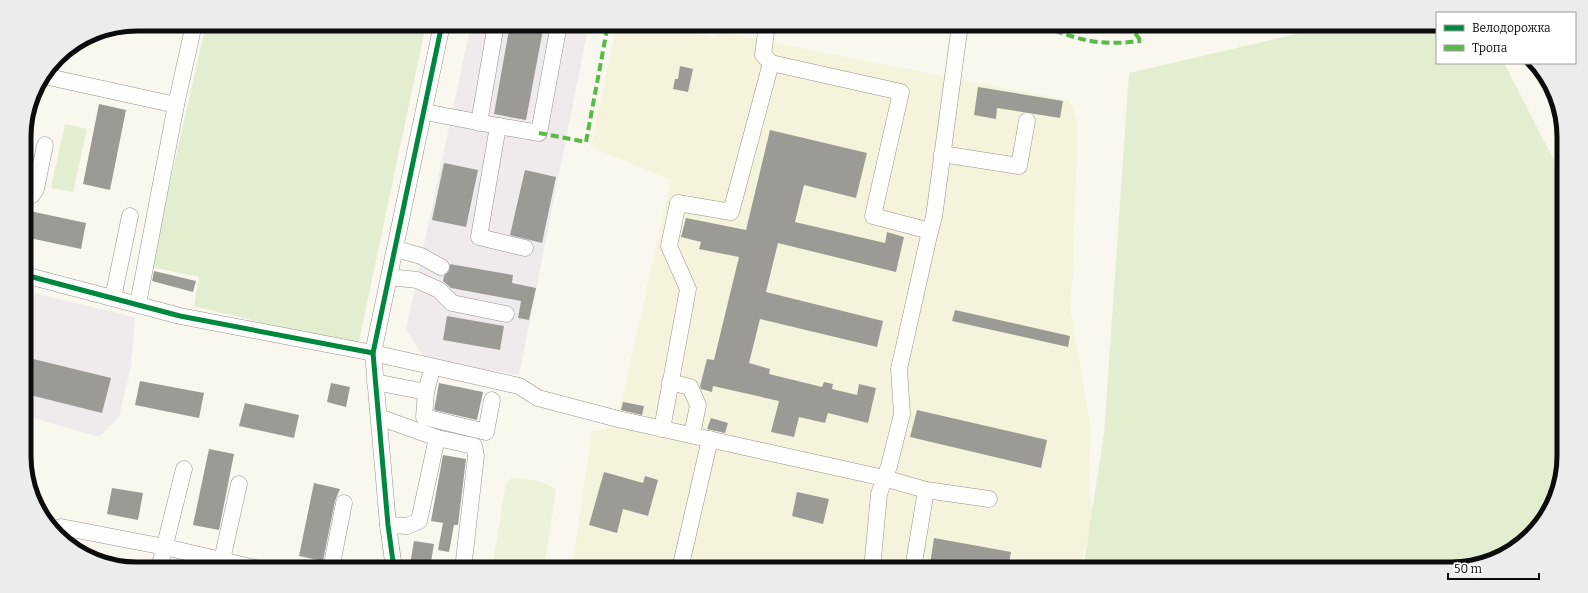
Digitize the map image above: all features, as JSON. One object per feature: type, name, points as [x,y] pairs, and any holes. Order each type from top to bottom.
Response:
[{"type":"street","points":[[138,304],[176,105],[192,31]]},
{"type":"street","points":[[393,562],[388,525],[373,353],[425,112],[441,31]]},
{"type":"street","points":[[479,123],[495,31]]},
{"type":"street","points":[[425,112],[539,133],[558,31]]},
{"type":"street","points":[[766,31],[763,55],[771,63],[901,92],[873,216],[930,231]]},
{"type":"street","points":[[873,562],[879,494],[902,414],[899,369],[934,218],[959,31]]},
{"type":"street","points":[[662,429],[688,289],[669,246],[678,203],[731,212],[771,63]]},
{"type":"street","points":[[50,77],[176,105]]},
{"type":"street","points":[[942,154],[1019,166],[1026,122]]},
{"type":"street","points":[[498,126],[479,237],[525,248]]},
{"type":"street","points":[[31,195],[36,189],[45,145]]},
{"type":"street","points":[[114,298],[130,216]]},
{"type":"street","points":[[396,249],[421,256],[441,268]]},
{"type":"street","points":[[31,277],[180,316],[373,353],[519,386],[538,398],[662,429],[884,478],[926,490],[990,499]]},
{"type":"street","points":[[390,277],[417,280],[439,290],[452,303],[506,314]]},
{"type":"street","points":[[375,382],[428,384],[424,417],[486,432],[492,400]]},
{"type":"street","points":[[670,382],[690,386],[698,405],[692,435]]},
{"type":"street","points":[[379,417],[437,438],[474,446],[476,456],[464,562]]},
{"type":"street","points":[[388,525],[408,526],[419,521],[437,438]]},
{"type":"street","points":[[682,562],[710,439]]},
{"type":"street","points":[[162,562],[184,470]]},
{"type":"street","points":[[222,562],[239,484]]},
{"type":"street","points":[[914,562],[926,490]]},
{"type":"street","points":[[332,562],[344,503]]},
{"type":"street","points":[[58,527],[61,526],[165,547],[212,562]]},
{"type":"shaded area","points":[[470,31],[588,31],[519,375],[425,360],[406,329]]},
{"type":"shaded area","points":[[616,31],[680,31],[714,37],[721,32],[1070,101],[1078,124],[1071,313],[1091,429],[1089,492],[1094,513],[1081,562],[573,562],[592,432],[616,426],[671,180],[591,147]]},
{"type":"shaded area","points":[[31,292],[135,317],[131,366],[119,417],[99,437],[31,417]]},
{"type":"green space","points":[[204,31],[425,31],[358,346],[194,306],[199,277],[151,267]]},
{"type":"green space","points":[[1309,31],[1436,31],[1436,64],[1505,64],[1557,166],[1557,463],[1555,477],[1546,503],[1526,531],[1498,551],[1472,560],[1458,562],[1084,562],[1104,434],[1129,73]]},
{"type":"green space","points":[[65,124],[87,129],[73,192],[51,188]]},
{"type":"green space","points":[[512,478],[523,478],[546,484],[556,490],[545,562],[493,562],[506,483]]},
{"type":"building","points":[[509,31],[543,31],[526,120],[494,114]]},
{"type":"building","points":[[680,66],[693,69],[688,92],[673,89],[675,79],[678,79]]},
{"type":"building","points":[[978,87],[1063,101],[1060,118],[997,108],[996,119],[974,115]]},
{"type":"building","points":[[99,104],[126,110],[110,190],[83,184]]},
{"type":"building","points":[[770,130],[867,153],[856,198],[804,185],[795,222],[885,243],[887,232],[904,237],[896,272],[778,243],[766,292],[883,321],[877,347],[760,319],[749,363],[770,369],[769,374],[822,387],[824,382],[833,384],[832,389],[857,395],[859,384],[876,388],[868,423],[828,413],[825,423],[799,417],[794,437],[771,432],[779,401],[713,386],[712,392],[701,389],[700,386],[707,359],[714,360],[739,257],[699,249],[701,242],[681,237],[686,218],[746,230]]},
{"type":"building","points":[[444,163],[478,170],[466,227],[432,220]]},
{"type":"building","points":[[525,170],[556,177],[542,243],[510,235]]},
{"type":"building","points":[[31,211],[86,223],[81,249],[31,238]]},
{"type":"building","points":[[450,264],[513,275],[512,283],[536,288],[529,320],[518,318],[521,301],[451,288],[443,281],[444,276],[449,271]]},
{"type":"building","points":[[154,271],[196,281],[193,292],[152,281]]},
{"type":"building","points":[[955,310],[1070,336],[1068,347],[952,321]]},
{"type":"building","points":[[447,316],[504,326],[500,350],[443,340]]},
{"type":"building","points":[[31,358],[111,378],[102,413],[31,395]]},
{"type":"building","points":[[140,381],[204,393],[199,418],[135,405]]},
{"type":"building","points":[[331,383],[350,387],[346,407],[327,402]]},
{"type":"building","points":[[439,383],[483,392],[477,420],[434,410]]},
{"type":"building","points":[[623,402],[644,406],[642,415],[621,410]]},
{"type":"building","points":[[245,403],[299,415],[294,438],[239,426]]},
{"type":"building","points":[[917,410],[1047,440],[1041,468],[910,437]]},
{"type":"building","points":[[711,418],[728,423],[725,433],[707,429]]},
{"type":"building","points":[[209,449],[234,454],[219,530],[193,525]]},
{"type":"building","points":[[443,455],[466,459],[458,525],[454,525],[449,552],[438,550],[443,523],[431,521]]},
{"type":"building","points":[[604,472],[643,483],[645,476],[658,480],[648,516],[623,509],[617,533],[589,525]]},
{"type":"building","points":[[314,483],[340,489],[335,501],[323,561],[299,556]]},
{"type":"building","points":[[112,488],[143,493],[138,520],[107,514]]},
{"type":"building","points":[[797,492],[829,499],[823,524],[792,516]]},
{"type":"building","points":[[934,538],[1011,552],[1009,562],[930,562]]},
{"type":"building","points":[[414,541],[434,544],[431,562],[410,562]]},
{"type":"marked path","points":[[539,133],[586,142],[607,31]]},
{"type":"marked path","points":[[1056,31],[1080,39],[1097,42],[1123,43],[1141,41]]},
{"type":"marked path","points":[[1133,31],[1141,41]]},
{"type":"cycle path","points":[[393,562],[388,525],[373,353],[441,31]]},
{"type":"cycle path","points":[[31,277],[180,316],[373,353]]}]
